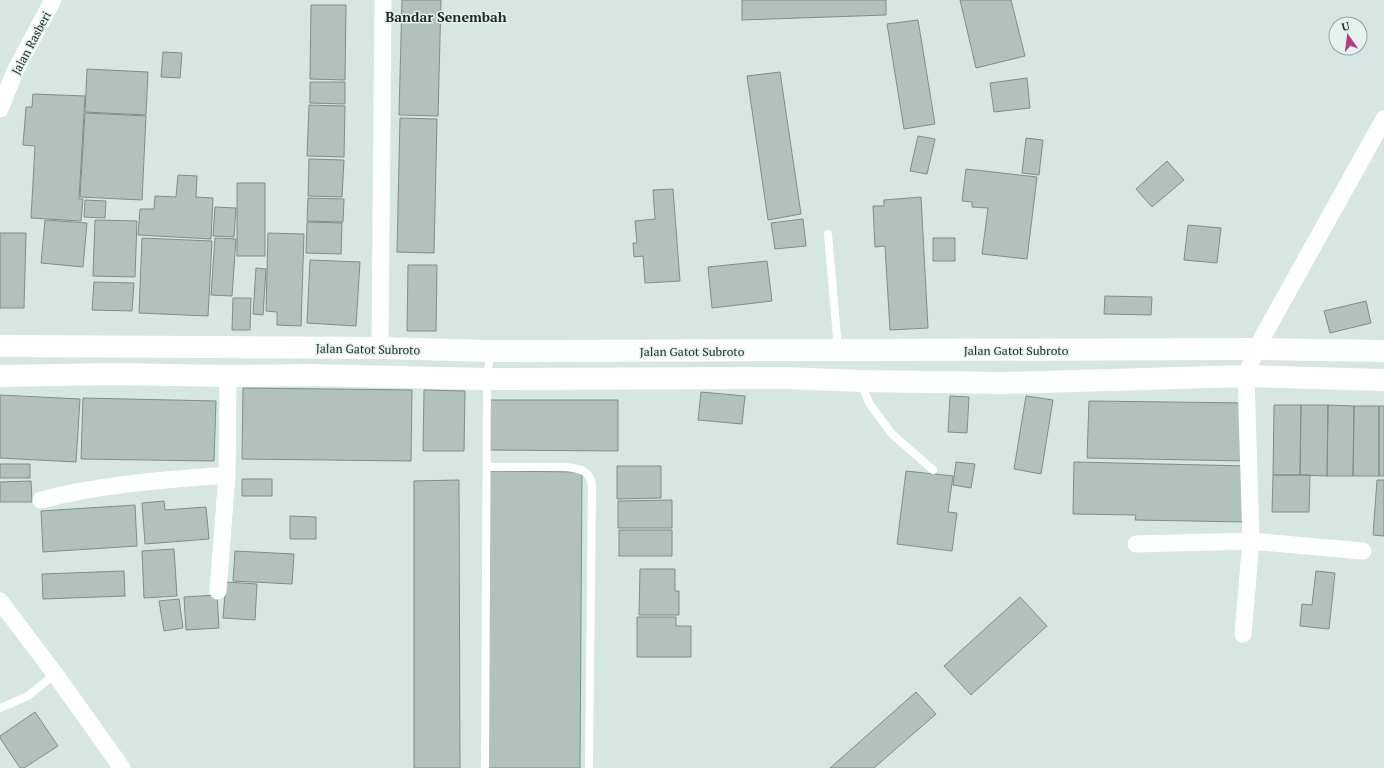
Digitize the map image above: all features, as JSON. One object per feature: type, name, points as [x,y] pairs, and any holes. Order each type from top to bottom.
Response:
[{"type":"main road","name":"Jalan Gatot Subroto","points":[[0,346],[380,348],[490,351],[1256,349],[1384,351]]},
{"type":"main road","points":[[0,376],[114,374],[228,376],[308,375],[487,379],[786,378],[860,381],[1004,383],[1246,376],[1384,380]]},
{"type":"street","name":"Jalan Rasberi","points":[[0,109],[16,69],[53,0]]},
{"type":"street","points":[[380,348],[383,0]]},
{"type":"street","points":[[1243,634],[1251,541],[1246,376],[1256,349],[1384,119]]},
{"type":"street","points":[[218,591],[227,475],[228,376]]},
{"type":"street","points":[[41,500],[86,489],[131,482],[227,475]]},
{"type":"street","points":[[1136,544],[1251,541],[1363,551]]},
{"type":"street","points":[[0,601],[55,674],[122,768]]},
{"type":"lane","points":[[828,234],[838,351]]},
{"type":"lane","points":[[485,768],[487,379],[490,351]]},
{"type":"lane","points":[[860,381],[869,403],[892,434],[933,470]]},
{"type":"lane","points":[[487,467],[567,467],[585,471],[591,479],[589,768]]},
{"type":"lane","points":[[0,708],[28,696],[55,674]]},
{"type":"building","points":[[402,0],[441,0],[438,116],[399,115]]},
{"type":"building","points":[[742,0],[886,0],[886,15],[742,20]]},
{"type":"building","points":[[960,0],[1011,0],[1025,56],[976,68]]},
{"type":"building","points":[[311,5],[346,5],[345,80],[310,79]]},
{"type":"building","points":[[918,20],[935,124],[904,129],[887,24]]},
{"type":"building","points":[[163,52],[182,53],[180,78],[161,77]]},
{"type":"building","points":[[87,69],[148,72],[146,115],[85,112]]},
{"type":"building","points":[[780,72],[801,214],[768,220],[747,76]]},
{"type":"building","points":[[1027,78],[1030,108],[994,112],[990,83]]},
{"type":"building","points":[[310,82],[345,82],[345,104],[310,103]]},
{"type":"building","points":[[33,94],[85,96],[79,199],[83,199],[81,221],[31,218],[35,146],[23,145],[26,107],[32,107]]},
{"type":"building","points":[[309,105],[345,106],[344,157],[307,156]]},
{"type":"building","points":[[85,113],[146,116],[142,200],[80,197]]},
{"type":"building","points":[[400,118],[437,119],[434,253],[397,252]]},
{"type":"building","points":[[918,136],[935,139],[927,174],[910,171]]},
{"type":"building","points":[[1026,138],[1043,140],[1039,175],[1022,173]]},
{"type":"building","points":[[309,159],[344,160],[342,197],[308,196]]},
{"type":"building","points":[[1167,161],[1184,180],[1152,207],[1136,189]]},
{"type":"building","points":[[966,169],[1037,177],[1027,259],[982,254],[988,208],[972,207],[972,202],[962,201]]},
{"type":"building","points":[[178,175],[197,176],[196,197],[213,198],[211,239],[138,235],[140,209],[154,209],[155,196],[176,197]]},
{"type":"building","points":[[237,183],[265,183],[265,256],[237,256]]},
{"type":"building","points":[[673,189],[680,281],[645,283],[643,256],[634,257],[633,243],[637,243],[635,221],[655,219],[653,190]]},
{"type":"building","points":[[921,197],[928,328],[890,330],[885,246],[875,247],[873,206],[884,206],[884,200]]},
{"type":"building","points":[[308,198],[344,199],[343,222],[307,221]]},
{"type":"building","points":[[85,200],[106,201],[105,218],[84,217]]},
{"type":"building","points":[[215,207],[236,208],[234,237],[213,236]]},
{"type":"building","points":[[803,219],[806,246],[775,249],[771,223]]},
{"type":"building","points":[[45,220],[87,223],[83,267],[41,263]]},
{"type":"building","points":[[95,220],[137,221],[135,277],[93,276]]},
{"type":"building","points":[[307,222],[342,223],[341,254],[306,253]]},
{"type":"building","points":[[1188,225],[1221,228],[1217,263],[1184,260]]},
{"type":"building","points":[[0,233],[26,233],[24,308],[0,308]]},
{"type":"building","points":[[268,233],[304,234],[301,326],[277,325],[277,312],[266,311]]},
{"type":"building","points":[[142,238],[212,241],[208,316],[139,313]]},
{"type":"building","points":[[215,238],[236,239],[232,296],[211,295]]},
{"type":"building","points":[[933,238],[955,238],[955,261],[933,261]]},
{"type":"building","points":[[310,260],[360,262],[356,326],[307,323]]},
{"type":"building","points":[[767,261],[772,301],[712,308],[708,267]]},
{"type":"building","points":[[408,265],[437,265],[436,331],[407,331]]},
{"type":"building","points":[[256,268],[266,269],[263,315],[253,314]]},
{"type":"building","points":[[94,282],[134,283],[132,311],[92,310]]},
{"type":"building","points":[[1105,296],[1152,297],[1151,315],[1104,314]]},
{"type":"building","points":[[233,298],[251,298],[250,330],[232,330]]},
{"type":"building","points":[[1366,301],[1371,323],[1330,333],[1324,311]]},
{"type":"building","points":[[243,388],[412,390],[411,461],[242,459]]},
{"type":"building","points":[[424,390],[465,391],[464,451],[423,451]]},
{"type":"building","points":[[701,392],[745,396],[742,424],[698,420]]},
{"type":"building","points":[[0,395],[80,399],[76,462],[0,458]]},
{"type":"building","points":[[950,396],[969,397],[967,433],[948,432]]},
{"type":"building","points":[[1026,396],[1053,400],[1041,474],[1014,469]]},
{"type":"building","points":[[83,398],[216,401],[214,461],[81,459]]},
{"type":"building","points":[[490,400],[618,400],[618,451],[490,450]]},
{"type":"building","points":[[1089,401],[1249,403],[1248,461],[1087,458]]},
{"type":"building","points":[[1274,405],[1301,405],[1300,475],[1273,475]]},
{"type":"building","points":[[1301,405],[1328,405],[1327,476],[1300,475]]},
{"type":"building","points":[[1328,405],[1354,406],[1353,476],[1327,476]]},
{"type":"building","points":[[1354,406],[1379,406],[1379,476],[1353,476]]},
{"type":"building","points":[[1379,406],[1384,406],[1384,476],[1379,476]]},
{"type":"building","points":[[956,462],[975,464],[971,488],[953,485]]},
{"type":"building","points":[[1074,462],[1248,466],[1246,522],[1135,520],[1136,515],[1073,514]]},
{"type":"building","points":[[0,464],[30,464],[30,478],[0,478]]},
{"type":"building","points":[[617,466],[661,466],[661,498],[617,499]]},
{"type":"building","points":[[489,471],[582,472],[580,768],[487,768]]},
{"type":"building","points":[[906,471],[953,476],[948,512],[957,513],[952,551],[897,544]]},
{"type":"building","points":[[1273,475],[1310,475],[1309,512],[1272,512]]},
{"type":"building","points":[[242,479],[272,479],[272,496],[242,496]]},
{"type":"building","points":[[459,480],[460,768],[414,768],[414,481]]},
{"type":"building","points":[[1377,480],[1384,480],[1384,536],[1373,535]]},
{"type":"building","points":[[31,481],[32,502],[0,502],[0,482]]},
{"type":"building","points":[[672,500],[672,528],[618,528],[618,501]]},
{"type":"building","points":[[164,501],[165,510],[206,507],[209,539],[145,544],[142,503]]},
{"type":"building","points":[[135,505],[137,546],[43,552],[41,511]]},
{"type":"building","points":[[290,516],[316,517],[316,539],[290,539]]},
{"type":"building","points":[[619,530],[672,530],[672,556],[619,556]]},
{"type":"building","points":[[174,549],[177,596],[144,598],[142,551]]},
{"type":"building","points":[[235,551],[294,554],[292,584],[233,581]]},
{"type":"building","points":[[640,569],[675,569],[675,591],[679,591],[679,615],[639,615]]},
{"type":"building","points":[[124,571],[125,596],[43,599],[42,574]]},
{"type":"building","points":[[1316,571],[1335,573],[1329,629],[1300,626],[1302,604],[1312,605]]},
{"type":"building","points":[[226,582],[257,584],[255,620],[223,618]]},
{"type":"building","points":[[217,595],[219,628],[186,630],[184,597]]},
{"type":"building","points":[[1020,597],[1047,626],[971,695],[944,666]]},
{"type":"building","points":[[179,599],[183,628],[164,631],[159,601]]},
{"type":"building","points":[[637,617],[676,617],[676,626],[691,626],[691,657],[637,657]]},
{"type":"building","points":[[916,692],[936,714],[874,768],[830,768]]},
{"type":"building","points":[[35,712],[58,746],[24,768],[20,768],[0,736]]},
{"type":"district","name":"Bandar Senembah","points":[[446,16]]}]
